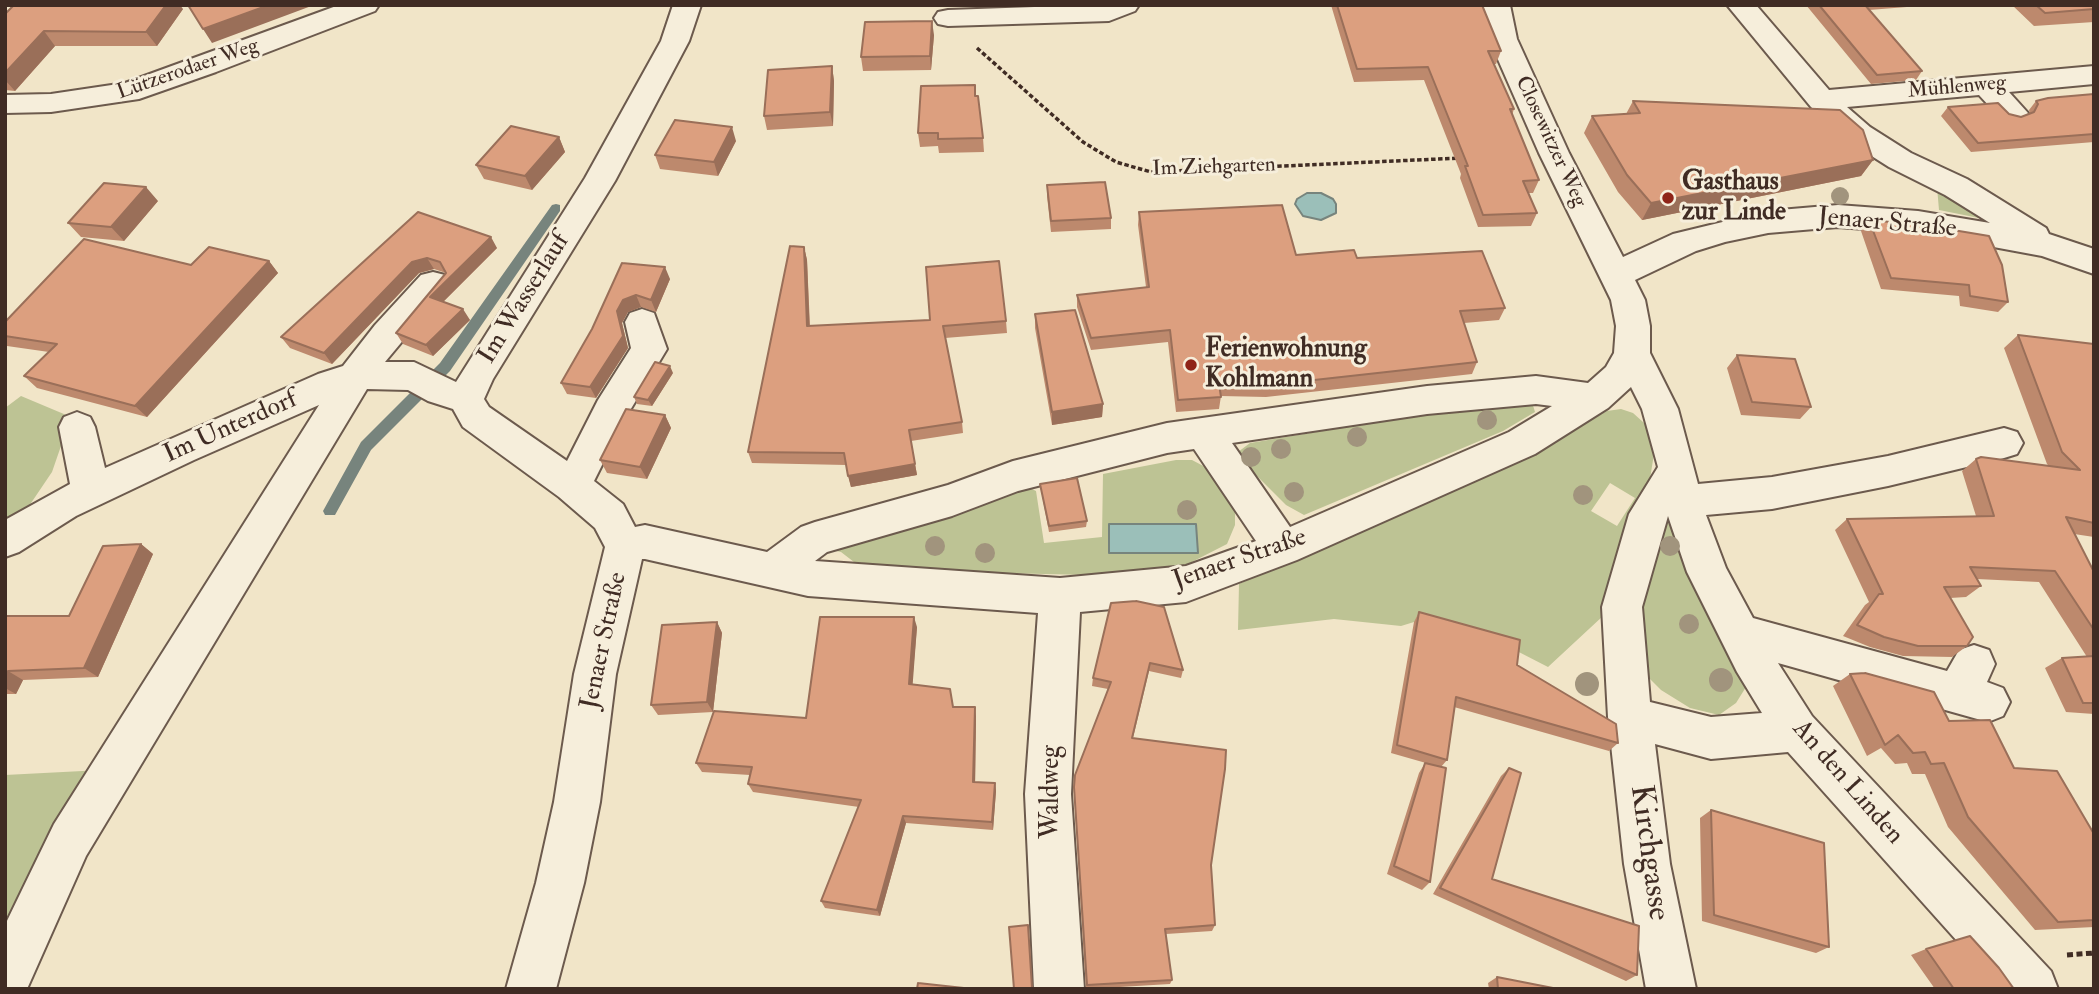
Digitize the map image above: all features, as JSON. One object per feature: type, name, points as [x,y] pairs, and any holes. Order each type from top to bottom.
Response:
[{"type":"street","name":"Lützerodaer Weg","points":[[5,104],[98,99],[129,92],[206,66],[365,5]]},
{"type":"street","name":"Im Wasserlauf","points":[[441,389],[477,375],[611,160],[675,41],[687,5]]},
{"type":"street","points":[[941,12],[1109,13],[1125,5]]},
{"type":"street","name":"Closewitzer Weg","points":[[1496,5],[1503,39],[1548,141],[1603,254],[1617,274]]},
{"type":"street","points":[[1741,5],[1821,100],[1859,134],[1900,160],[1956,187],[2047,245]]},
{"type":"street","points":[[941,12],[971,43]]},
{"type":"street","name":"Mühlenweg","points":[[1821,100],[2094,75]]},
{"type":"street","points":[[1986,85],[2012,113]]},
{"type":"street","points":[[1900,160],[1918,191],[1918,222]]},
{"type":"street","name":"Jenaer Straße","points":[[1617,274],[1685,242],[1768,222],[1838,216],[1918,222],[2047,245],[2094,262]]},
{"type":"street","points":[[1617,274],[1628,300],[1633,326],[1632,353],[1660,409],[1680,485],[1772,493],[1967,453],[2006,454]]},
{"type":"street","points":[[5,983],[36,909],[70,840],[358,375],[387,334],[433,284]]},
{"type":"street","points":[[573,486],[611,410],[649,349],[642,322]]},
{"type":"street","name":"Jenaer Straße","points":[[531,989],[560,883],[578,802],[595,674],[625,546],[645,542],[821,579],[1060,596],[1186,584],[1283,548],[1522,443],[1595,398],[1619,377],[1632,353]]},
{"type":"street","name":"Im Unterdorf","points":[[5,540],[61,505],[331,384],[358,375],[441,389]]},
{"type":"street","points":[[441,389],[573,486],[609,516],[625,546]]},
{"type":"street","points":[[772,570],[815,539],[899,517],[1051,467],[1167,438],[1427,400],[1536,390],[1595,398]]},
{"type":"street","points":[[76,427],[91,493]]},
{"type":"street","points":[[1204,433],[1283,548]]},
{"type":"street","name":"An den Linden","points":[[1680,485],[1707,572],[1739,633],[1797,731],[2033,989]]},
{"type":"street","name":"Kirchgasse","points":[[1671,989],[1647,864],[1630,717],[1622,607],[1648,514],[1680,485]]},
{"type":"street","name":"Waldweg","points":[[1059,989],[1048,794],[1060,596]]},
{"type":"street","points":[[1739,633],[1821,640],[1973,686]]},
{"type":"street","points":[[1630,717],[1712,738],[1797,731]]},
{"type":"path","name":"Im Ziehgarten","points":[[971,43],[1083,142],[1116,162],[1151,172],[1469,157]]},
{"type":"green space","points":[[1937,187],[1989,220],[1939,210]]},
{"type":"green space","points":[[21,396],[71,417],[52,472],[27,509],[5,522],[5,408]]},
{"type":"green space","points":[[1521,398],[1532,402],[1535,412],[1503,431],[1304,515],[1286,505],[1243,462],[1238,452],[1250,443]]},
{"type":"green space","points":[[1621,409],[1633,413],[1653,431],[1656,441],[1650,479],[1619,549],[1603,616],[1548,667],[1513,649],[1414,622],[1401,626],[1334,619],[1238,630],[1239,584],[1523,458],[1607,411]],"holes":[[[1610,483],[1635,498],[1617,526],[1591,511]]]},
{"type":"green space","points":[[1176,460],[1192,460],[1209,469],[1235,504],[1235,525],[1227,544],[1186,565],[1088,575],[957,572],[854,562],[841,552],[817,547],[1026,486],[1036,491],[1044,543],[1102,537],[1103,474]]},
{"type":"green space","points":[[1674,512],[1746,687],[1736,703],[1719,715],[1690,708],[1661,690],[1644,673],[1635,611],[1652,535]]},
{"type":"green space","points":[[102,770],[5,989],[5,775]]},
{"type":"water","points":[[1307,193],[1321,193],[1333,199],[1336,213],[1321,220],[1303,216],[1295,204],[1297,199]]},
{"type":"water","points":[[1109,524],[1196,524],[1198,553],[1109,553]]},
{"type":"building","points":[[14,5],[166,5],[146,32],[44,31],[5,73],[5,14]]},
{"type":"building","points":[[188,5],[269,5],[203,29]]},
{"type":"building","points":[[1337,5],[1482,5],[1501,51],[1488,51],[1514,109],[1510,109],[1539,180],[1523,181],[1537,213],[1483,215],[1465,166],[1468,166],[1428,67],[1357,69]]},
{"type":"building","points":[[1819,5],[1865,5],[1922,71],[1877,75]]},
{"type":"building","points":[[2036,5],[2094,5],[2094,9],[2045,13]]},
{"type":"building","points":[[932,21],[930,56],[861,57],[865,22]]},
{"type":"building","points":[[832,66],[830,112],[764,116],[768,70]]},
{"type":"building","points":[[975,85],[983,138],[938,139],[938,133],[918,133],[921,86]]},
{"type":"building","points":[[2094,94],[2094,134],[1978,143],[1948,107],[1998,103],[2009,114],[2021,117],[2034,112],[2038,104],[2036,101]]},
{"type":"building","points":[[1633,101],[1840,110],[1863,130],[1873,160],[1651,203],[1627,175],[1592,116],[1640,113]]},
{"type":"building","points":[[675,120],[732,127],[714,162],[655,155]]},
{"type":"building","points":[[511,126],[559,137],[525,176],[476,165]]},
{"type":"building","points":[[1105,182],[1111,218],[1051,221],[1047,185]]},
{"type":"building","points":[[104,183],[146,187],[111,227],[68,223]]},
{"type":"building","points":[[1282,205],[1296,255],[1354,250],[1357,258],[1482,251],[1505,308],[1460,311],[1477,362],[1269,385],[1219,384],[1221,397],[1178,400],[1170,330],[1091,338],[1077,295],[1149,287],[1139,212]]},
{"type":"building","points":[[418,212],[491,237],[430,297],[463,309],[426,345],[396,333],[446,273],[440,262],[427,258],[412,262],[324,353],[281,337]]},
{"type":"building","points":[[1869,220],[1923,225],[1989,236],[2002,265],[2008,302],[1970,296],[1969,285],[1891,278]]},
{"type":"building","points":[[84,239],[191,265],[209,247],[269,261],[135,406],[24,376],[57,344],[5,336],[5,322]]},
{"type":"building","points":[[790,246],[804,247],[807,326],[930,320],[926,267],[999,261],[1006,321],[943,326],[962,422],[909,430],[915,464],[848,476],[844,453],[748,452]]},
{"type":"building","points":[[622,263],[665,267],[651,300],[636,295],[623,300],[617,311],[623,336],[590,387],[561,383],[592,329]]},
{"type":"building","points":[[1075,310],[1103,404],[1052,412],[1035,314]]},
{"type":"building","points":[[2018,335],[2094,344],[2094,523],[2066,517],[2094,572],[2094,630],[2055,571],[1970,567],[1981,586],[1944,587],[1973,637],[1967,646],[1918,646],[1884,637],[1857,625],[1879,594],[1883,594],[1847,519],[1994,516],[1976,459],[1981,457],[2080,470],[2062,452]]},
{"type":"building","points":[[1737,355],[1795,359],[1811,407],[1752,402]]},
{"type":"building","points":[[655,362],[670,366],[648,400],[634,397]]},
{"type":"building","points":[[626,409],[665,415],[640,467],[600,460]]},
{"type":"building","points":[[1077,478],[1087,521],[1049,526],[1040,484]]},
{"type":"building","points":[[141,544],[84,668],[8,671],[5,677],[5,616],[69,616],[103,546]]},
{"type":"building","points":[[1136,601],[1164,607],[1183,670],[1150,663],[1132,738],[1226,750],[1211,865],[1215,925],[1165,929],[1172,980],[1087,985],[1075,775],[1111,682],[1093,678],[1111,603]]},
{"type":"building","points":[[1419,612],[1520,640],[1517,665],[1616,724],[1618,743],[1456,697],[1447,760],[1397,745]]},
{"type":"building","points":[[820,617],[914,617],[909,684],[950,689],[953,707],[975,707],[973,782],[995,783],[992,822],[903,816],[877,910],[821,901],[861,800],[748,784],[752,767],[696,763],[714,711],[806,718]]},
{"type":"building","points":[[717,622],[707,702],[651,705],[662,625]]},
{"type":"building","points":[[2094,656],[2094,703],[2083,703],[2062,658]]},
{"type":"building","points":[[1865,673],[1934,692],[1949,721],[1990,720],[2014,768],[2057,771],[2094,834],[2094,920],[2058,922],[1968,817],[1944,763],[1931,764],[1925,752],[1913,753],[1898,735],[1885,745],[1850,674]]},
{"type":"building","points":[[1425,763],[1446,768],[1430,882],[1394,866]]},
{"type":"building","points":[[1509,768],[1521,773],[1492,879],[1639,926],[1637,975],[1440,888]]},
{"type":"building","points":[[1711,810],[1824,843],[1829,947],[1714,915]]},
{"type":"building","points":[[1028,925],[1032,988],[1057,989],[1014,989],[1009,927]]},
{"type":"building","points":[[1970,936],[2014,989],[1954,989],[1926,949]]},
{"type":"building","points":[[1497,977],[1553,988],[1553,989],[1498,989]]},
{"type":"building","points":[[918,983],[973,989],[917,989]]},
{"type":"waterway","points":[[330,511],[366,446],[445,367],[556,208]]},
{"type":"place","name":"Gasthaus zur Linde","points":[[1668,198]]},
{"type":"place","name":"Ferienwohnung Kohlmann","points":[[1191,365]]}]
